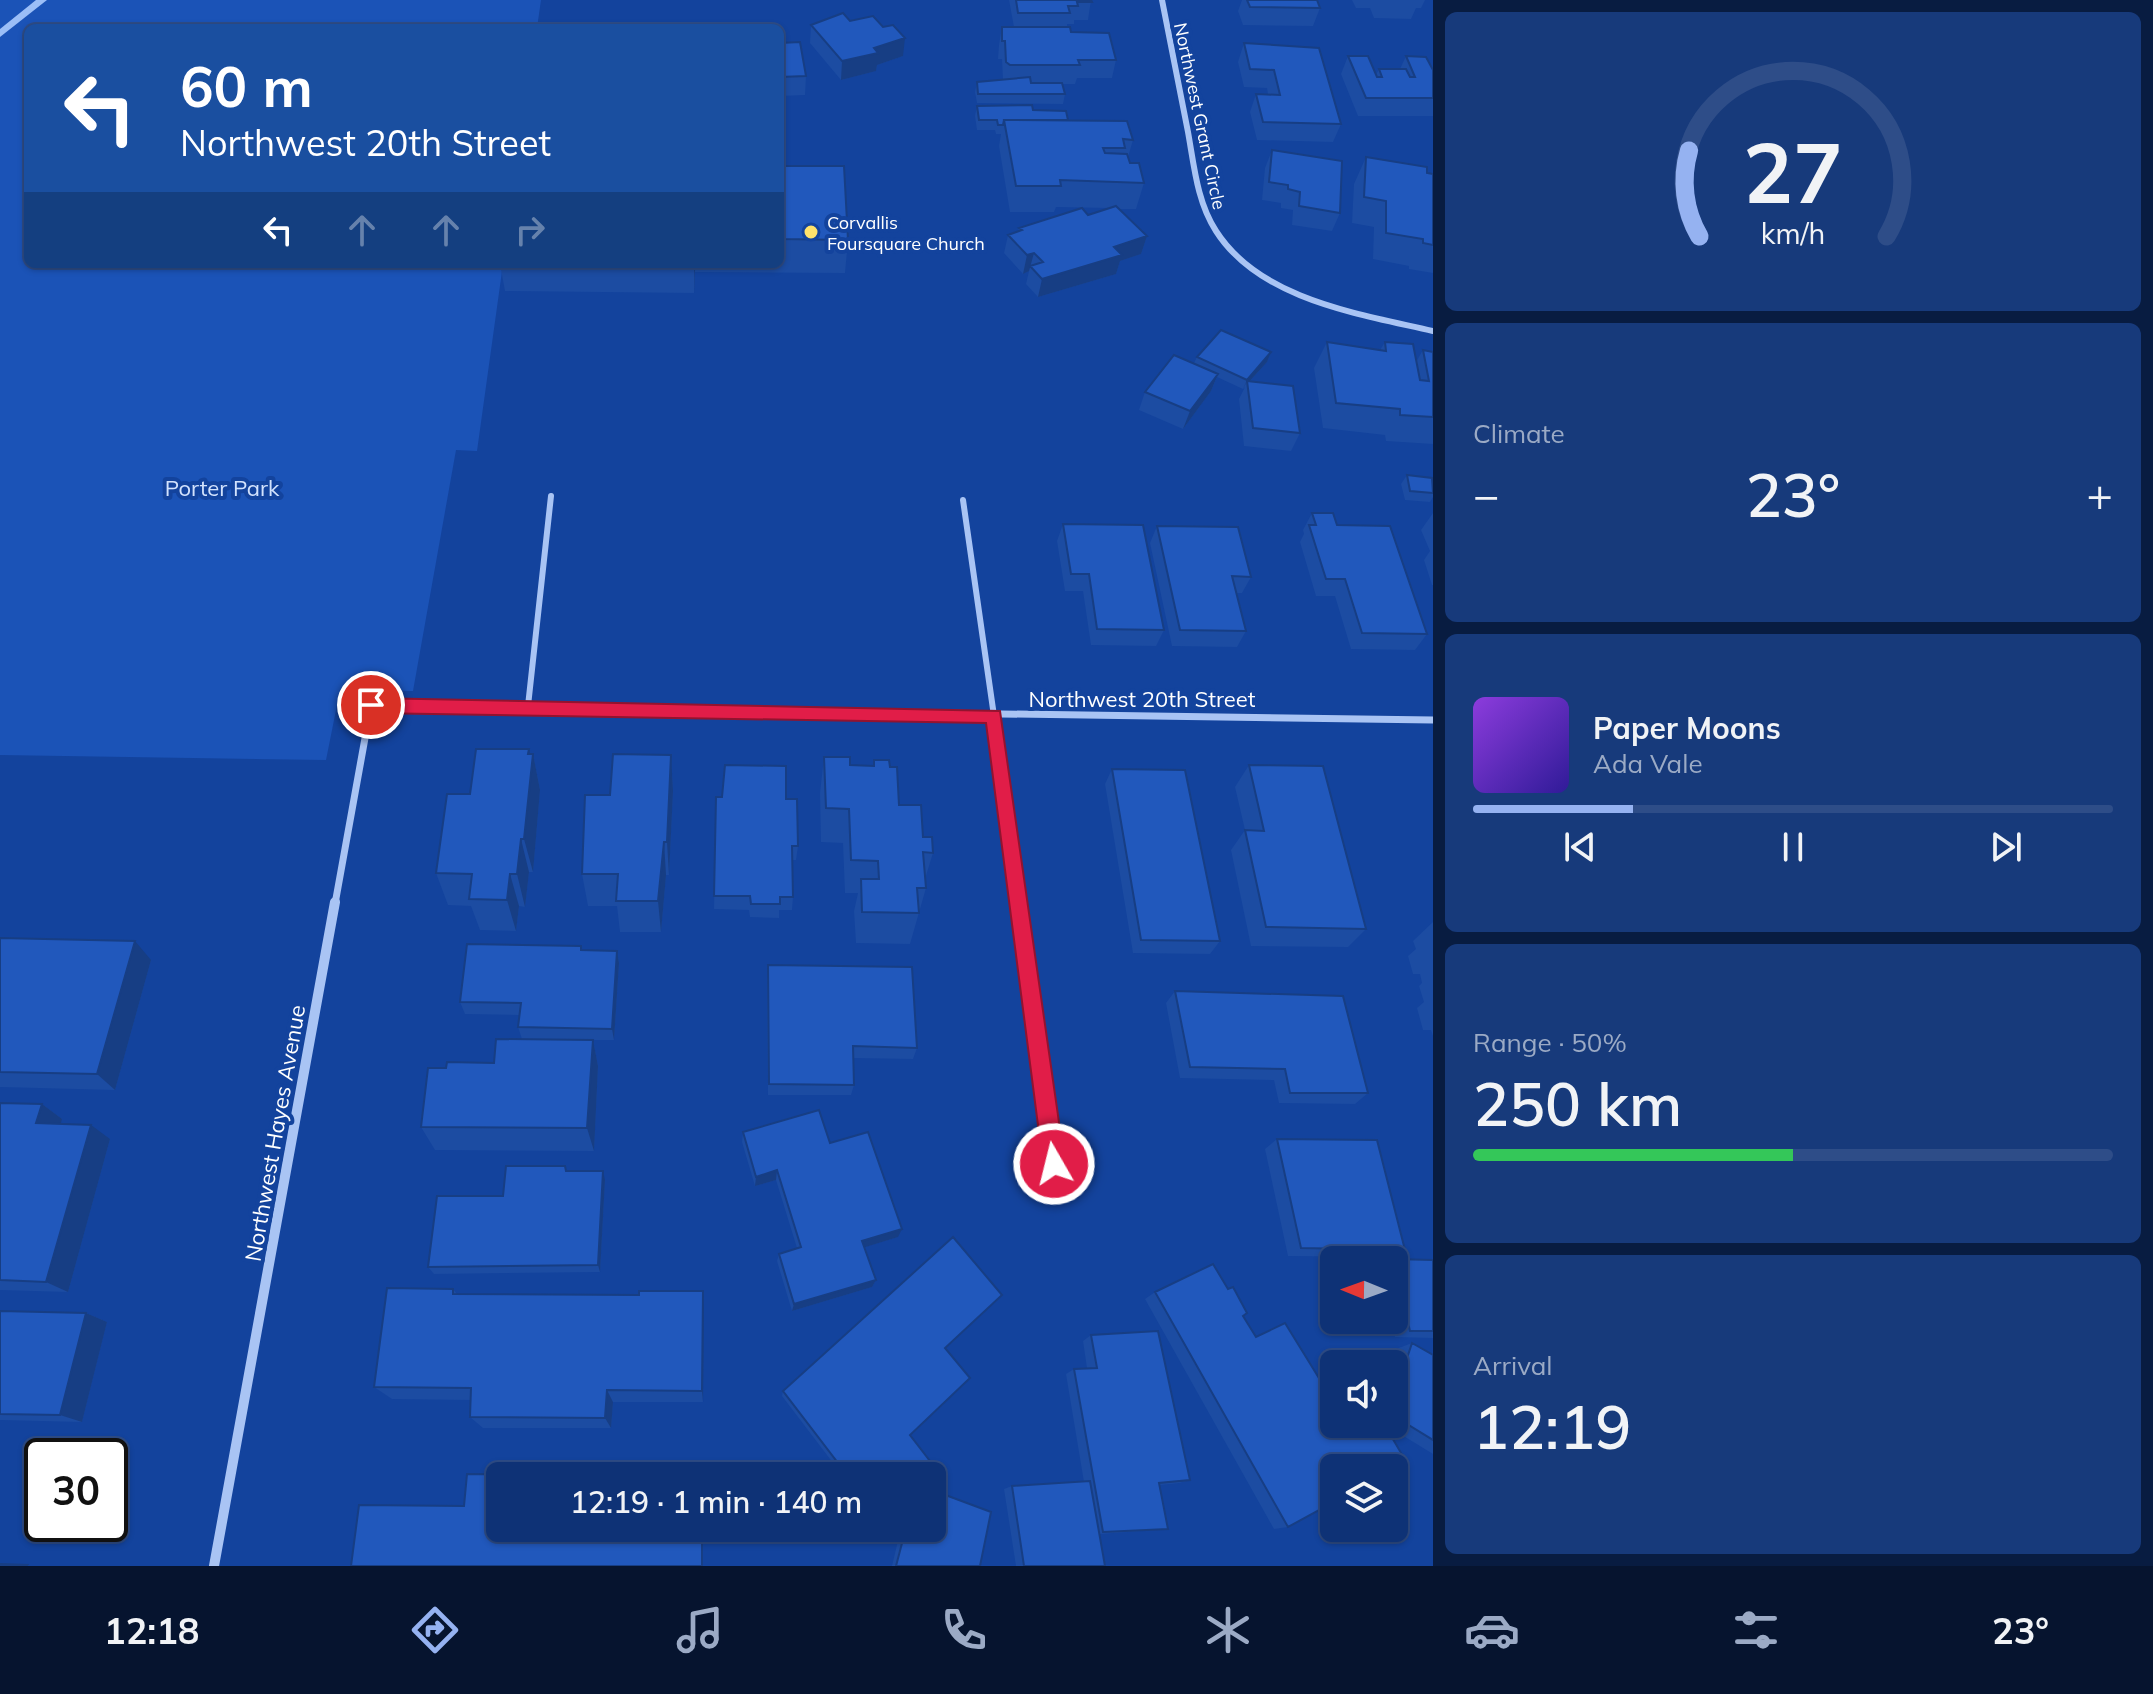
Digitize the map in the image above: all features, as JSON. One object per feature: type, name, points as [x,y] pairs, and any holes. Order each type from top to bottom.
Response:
[{"type":"street","name":"Northwest Grant Circle","points":[[1162,0],[1201,200],[1219,237],[1236,255],[1261,273],[1307,297],[1359,314],[1433,331]]},
{"type":"street","name":"Northwest 20th Street","points":[[371,705],[1433,720]]},
{"type":"street","name":"Northwest Hayes Avenue","points":[[214,1566],[371,705]]},
{"type":"street","points":[[994,716],[1054,1164]]},
{"type":"lane","points":[[528,706],[551,496]]},
{"type":"lane","points":[[963,500],[994,716]]},
{"type":"green space","name":"Porter Park","points":[[0,0],[541,0],[538,24],[24,24],[24,268],[502,268],[477,451],[456,450],[413,691],[340,690],[326,760],[0,755]]},
{"type":"building","points":[[1016,0],[1092,2],[1077,2],[1078,6],[1068,6],[1070,13],[1018,13]]},
{"type":"building","points":[[1247,0],[1317,0],[1320,8],[1250,7]]},
{"type":"building","points":[[843,13],[850,21],[873,16],[883,27],[893,25],[905,38],[874,48],[878,53],[842,61],[811,25]]},
{"type":"building","points":[[1002,27],[1070,27],[1071,32],[1109,33],[1116,60],[1078,60],[1080,65],[1010,65],[1006,62]]},
{"type":"building","points":[[800,42],[806,76],[784,77],[784,43]]},
{"type":"building","points":[[1244,43],[1319,48],[1341,124],[1263,122],[1256,94],[1280,95],[1274,70],[1250,69]]},
{"type":"building","points":[[1348,56],[1368,56],[1377,77],[1382,77],[1379,69],[1406,69],[1410,77],[1415,77],[1406,56],[1426,57],[1433,70],[1433,98],[1366,98]]},
{"type":"building","points":[[1030,77],[1031,83],[1062,83],[1065,94],[978,94],[977,82]]},
{"type":"building","points":[[1032,105],[1033,110],[1066,111],[1068,120],[1004,120],[1003,125],[998,125],[997,120],[979,120],[977,106]]},
{"type":"building","points":[[1004,120],[1127,121],[1133,140],[1123,139],[1125,148],[1103,148],[1105,153],[1127,154],[1130,163],[1139,163],[1144,183],[1060,180],[1061,186],[1016,186]]},
{"type":"building","points":[[1272,150],[1342,161],[1340,213],[1299,206],[1300,192],[1288,189],[1288,185],[1269,182]]},
{"type":"building","points":[[1366,157],[1427,167],[1427,173],[1433,174],[1433,245],[1423,243],[1423,239],[1386,233],[1386,201],[1364,197]]},
{"type":"building","points":[[784,166],[844,166],[848,240],[784,239]]},
{"type":"building","points":[[1116,206],[1147,236],[1114,247],[1122,255],[1042,279],[1030,266],[1043,262],[1034,253],[1027,255],[1008,235],[1022,230],[1019,228],[1082,208],[1088,215]]},
{"type":"building","points":[[1221,330],[1271,352],[1247,380],[1197,357]]},
{"type":"building","points":[[1327,342],[1386,351],[1385,342],[1413,344],[1420,380],[1429,381],[1423,350],[1433,352],[1433,417],[1400,415],[1400,409],[1336,403]]},
{"type":"building","points":[[1174,355],[1218,374],[1190,411],[1145,392]]},
{"type":"building","points":[[1247,381],[1293,386],[1300,433],[1253,428]]},
{"type":"building","points":[[1407,475],[1432,478],[1433,493],[1410,491]]},
{"type":"building","points":[[1312,513],[1333,513],[1337,525],[1390,526],[1427,634],[1362,633],[1345,579],[1326,579],[1309,525],[1316,525]]},
{"type":"building","points":[[1063,524],[1143,525],[1164,630],[1097,629],[1089,574],[1071,574]]},
{"type":"building","points":[[1157,526],[1238,527],[1251,577],[1232,576],[1246,631],[1180,630]]},
{"type":"building","points":[[476,749],[529,749],[528,754],[533,754],[524,839],[521,839],[517,874],[510,874],[507,900],[469,899],[472,874],[436,873],[447,794],[470,794]]},
{"type":"building","points":[[613,754],[671,755],[667,842],[664,842],[658,901],[616,901],[618,874],[582,874],[585,795],[610,795]]},
{"type":"building","points":[[824,757],[850,757],[850,765],[874,766],[874,760],[889,760],[890,767],[897,767],[899,805],[921,805],[923,837],[932,837],[933,853],[923,852],[926,888],[917,888],[919,913],[862,912],[861,879],[879,879],[878,861],[851,860],[849,809],[826,808]]},
{"type":"building","points":[[725,765],[786,766],[786,799],[797,799],[798,846],[792,846],[793,897],[780,897],[780,904],[751,904],[750,896],[714,896],[716,797],[722,797]]},
{"type":"building","points":[[1249,765],[1323,766],[1366,929],[1266,927],[1245,830],[1264,831]]},
{"type":"building","points":[[1112,769],[1185,770],[1220,941],[1141,940]]},
{"type":"building","points":[[0,938],[135,941],[97,1074],[0,1072]]},
{"type":"building","points":[[467,944],[581,946],[581,950],[617,951],[612,1029],[518,1027],[521,1003],[460,1002]]},
{"type":"building","points":[[768,965],[912,967],[917,1048],[853,1046],[854,1085],[769,1084]]},
{"type":"building","points":[[1175,991],[1343,996],[1368,1093],[1290,1093],[1285,1069],[1190,1067]]},
{"type":"building","points":[[496,1039],[593,1040],[587,1128],[421,1127],[428,1068],[446,1068],[447,1062],[494,1063]]},
{"type":"building","points":[[0,1103],[42,1104],[36,1123],[91,1125],[46,1282],[0,1280]]},
{"type":"building","points":[[819,1110],[830,1143],[868,1132],[902,1229],[862,1241],[876,1280],[794,1304],[779,1254],[801,1247],[777,1170],[756,1177],[743,1132]]},
{"type":"building","points":[[1277,1139],[1377,1140],[1404,1246],[1301,1248]]},
{"type":"building","points":[[506,1166],[565,1166],[566,1171],[603,1171],[598,1265],[428,1267],[437,1196],[503,1196]]},
{"type":"building","points":[[953,1237],[1002,1295],[945,1348],[970,1378],[910,1435],[931,1462],[837,1462],[783,1391]]},
{"type":"building","points":[[1408,1259],[1433,1260],[1433,1331],[1410,1331]]},
{"type":"building","points":[[1213,1264],[1228,1289],[1233,1287],[1247,1313],[1243,1316],[1256,1337],[1285,1323],[1320,1380],[1320,1438],[1392,1438],[1402,1454],[1320,1454],[1320,1510],[1288,1527],[1155,1292]]},
{"type":"building","points":[[387,1288],[453,1289],[453,1294],[639,1295],[639,1291],[703,1291],[702,1391],[607,1390],[605,1418],[470,1417],[471,1388],[374,1387]]},
{"type":"building","points":[[0,1311],[86,1313],[60,1415],[0,1414]]},
{"type":"building","points":[[1158,1331],[1190,1480],[1159,1483],[1168,1529],[1103,1532],[1074,1369],[1097,1368],[1091,1335]]},
{"type":"building","points":[[1412,1343],[1433,1355],[1433,1440],[1408,1425],[1408,1355]]},
{"type":"building","points":[[467,1474],[486,1474],[486,1542],[702,1542],[702,1566],[351,1566],[359,1505],[464,1506]]},
{"type":"building","points":[[1090,1481],[1105,1566],[1024,1566],[1012,1486]]},
{"type":"building","points":[[946,1495],[991,1512],[980,1566],[896,1566],[902,1542],[946,1542]]},
{"type":"waterway","points":[[0,34],[42,0]]},
{"type":"place","name":"Corvallis Foursquare Church","points":[[811,232]]},
{"type":"route","points":[[371,705],[994,716],[1054,1164]]}]
